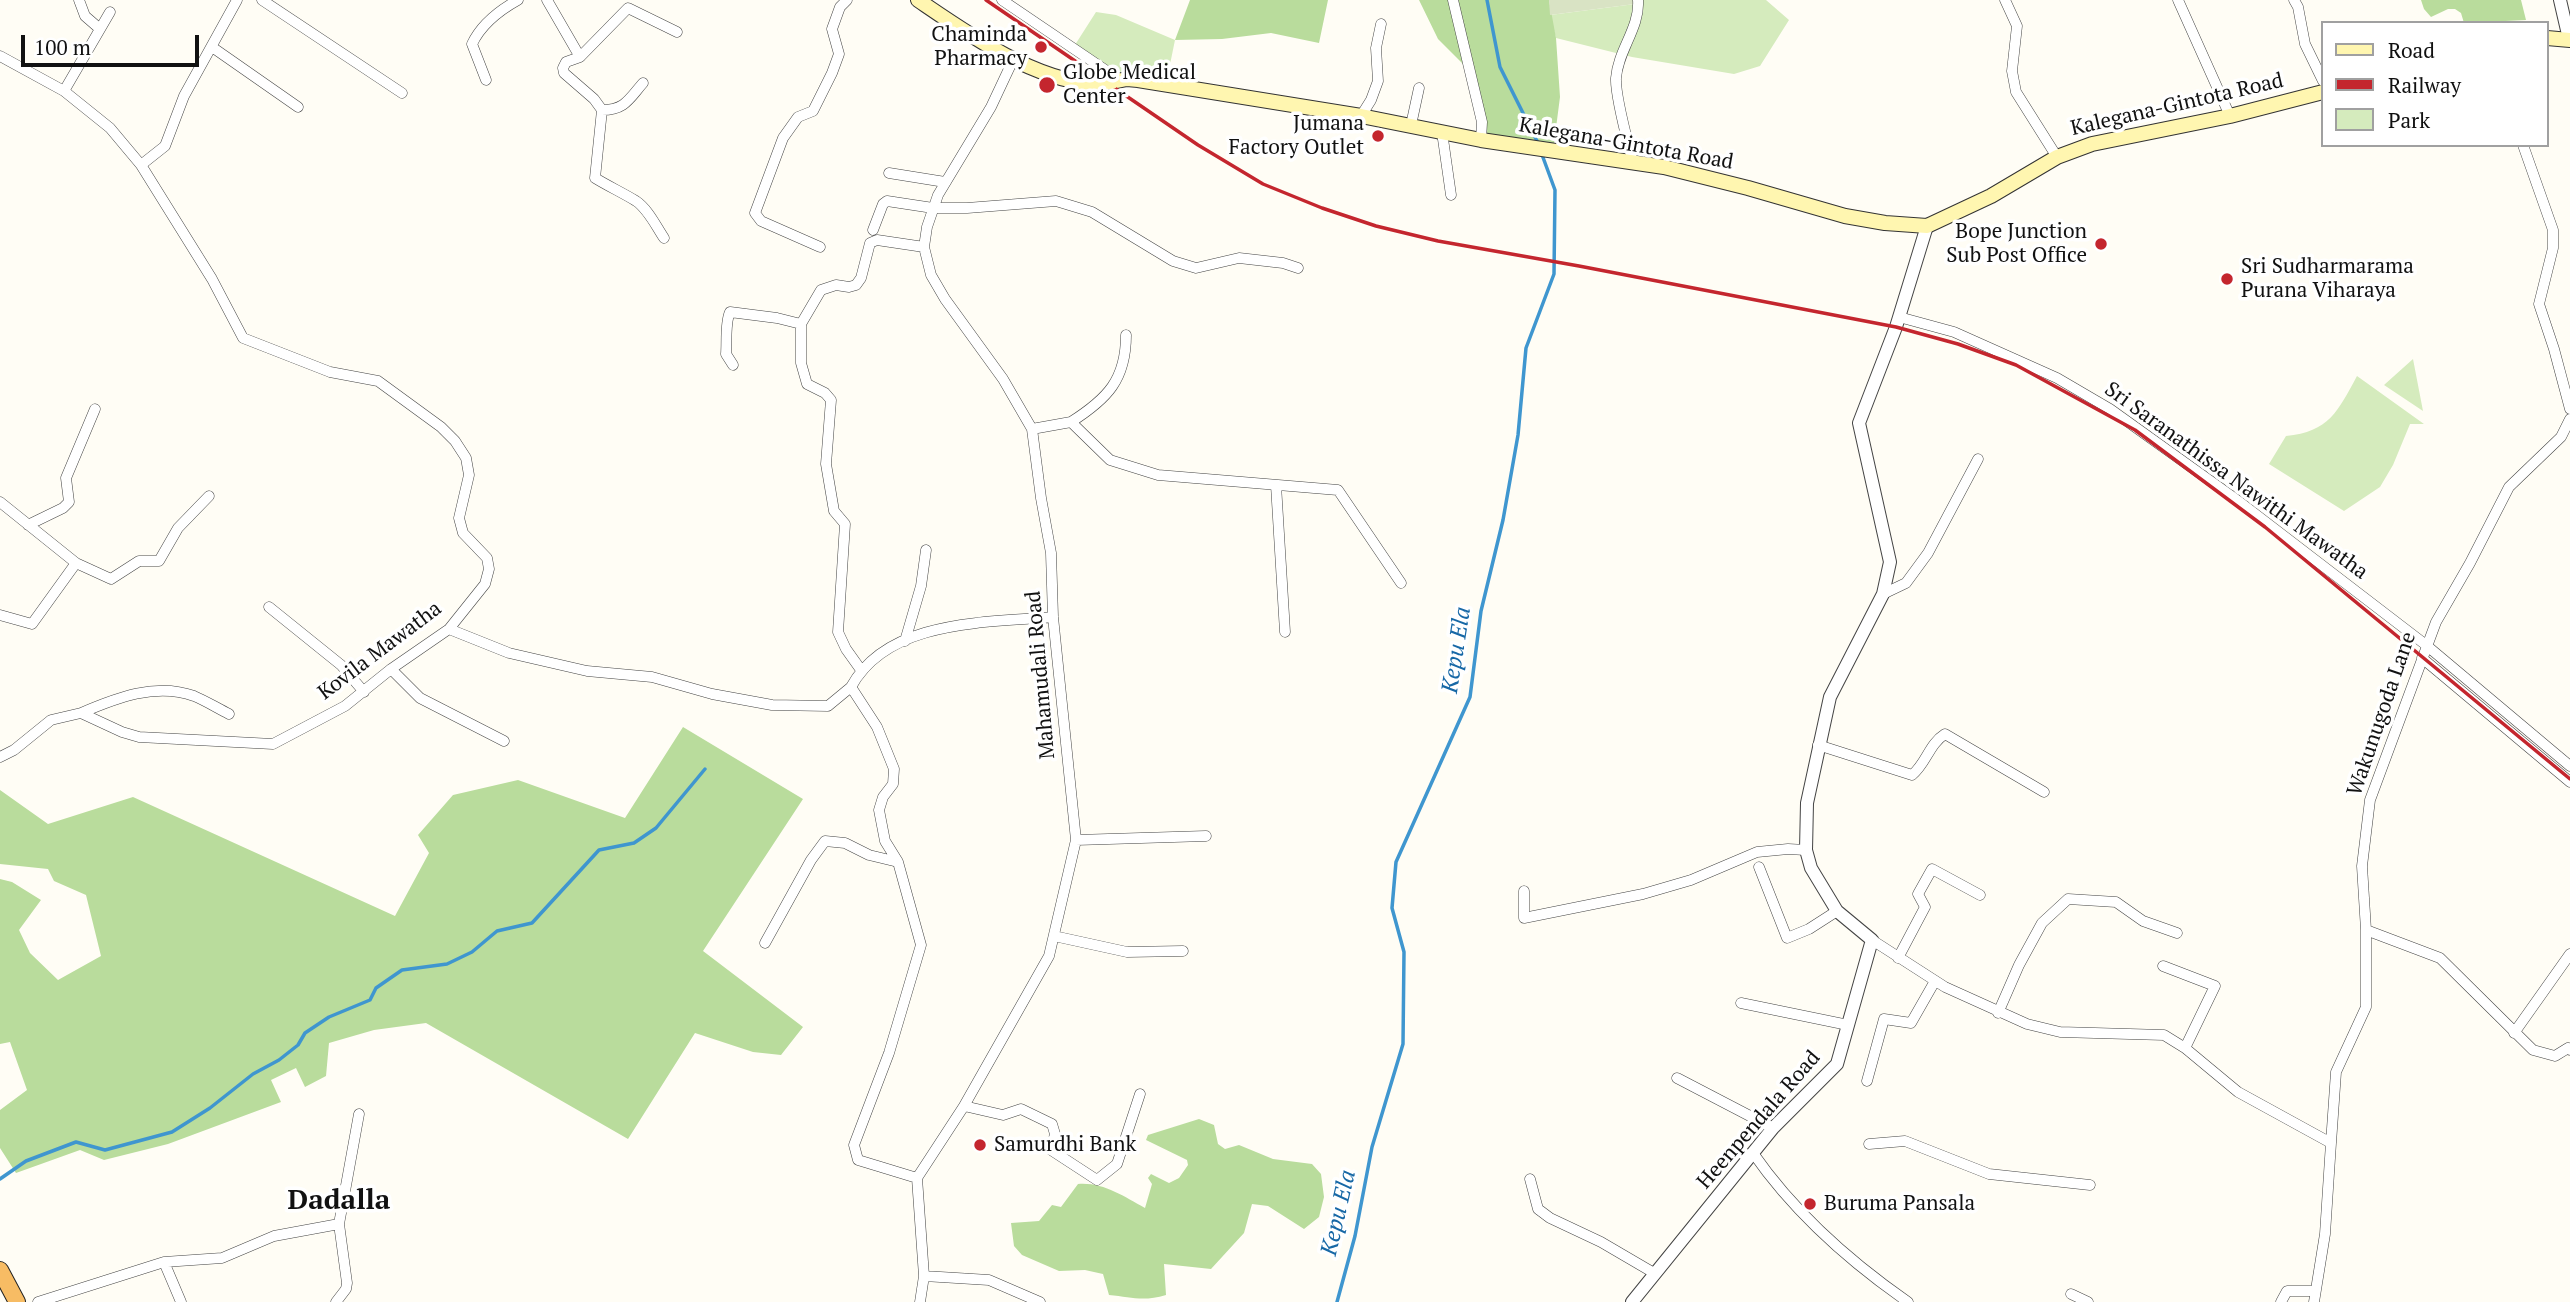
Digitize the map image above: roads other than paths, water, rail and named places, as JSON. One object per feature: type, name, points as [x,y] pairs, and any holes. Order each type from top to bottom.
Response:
[{"type":"highway","points":[[0,1270],[17,1302]]},
{"type":"main road","name":"Kalegana-Gintota Road","points":[[918,0],[1014,58],[1059,79],[1093,84],[1138,79],[1362,116],[1480,140],[1633,163],[1705,177],[1845,216],[1885,223],[1927,226],[1991,196],[2057,157],[2092,144],[2230,116],[2322,92]]},
{"type":"main road","points":[[2549,38],[2569,39]]},
{"type":"street","points":[[79,0],[85,16],[100,29]]},
{"type":"street","points":[[141,165],[165,146],[184,96],[237,0]]},
{"type":"street","points":[[262,0],[402,93]]},
{"type":"street","points":[[486,80],[472,44],[477,33],[518,0]]},
{"type":"street","points":[[547,0],[580,57]]},
{"type":"street","points":[[820,247],[761,221],[755,213],[783,138],[798,117],[813,111],[832,73],[839,54],[832,29],[841,7],[847,0]]},
{"type":"street","points":[[1002,0],[1116,81]]},
{"type":"street","points":[[1453,0],[1482,122],[1480,140]]},
{"type":"street","points":[[1633,163],[1616,79],[1620,58],[1636,22],[1638,0]]},
{"type":"street","points":[[2005,0],[2017,26],[2012,71],[2016,92],[2057,157]]},
{"type":"street","points":[[2178,0],[2230,116]]},
{"type":"street","points":[[2294,0],[2298,7],[2305,44],[2322,79]]},
{"type":"street","points":[[2560,0],[2569,39]]},
{"type":"street","points":[[664,238],[637,202],[595,178],[594,167],[602,110],[594,99],[564,73],[563,68],[566,62],[580,57],[628,8],[677,32]]},
{"type":"street","points":[[64,91],[110,12]]},
{"type":"street","points":[[1362,116],[1378,81],[1376,48],[1381,24]]},
{"type":"street","points":[[212,47],[298,107]]},
{"type":"street","name":"Kovila Mawatha","points":[[0,56],[64,91],[110,128],[141,165],[212,279],[243,338],[330,372],[378,381],[441,427],[455,441],[467,458],[469,475],[459,518],[461,526],[469,540],[487,558],[489,569],[485,584],[449,629],[345,706],[273,744],[139,737],[81,713]]},
{"type":"street","name":"Mahamudali Road","points":[[917,1178],[964,1105],[1049,956],[1076,840],[1053,617],[1051,553],[1032,429],[1003,379],[944,299],[931,275],[924,247],[933,208],[945,181],[991,107],[1014,58]]},
{"type":"street","points":[[602,110],[622,107],[643,83]]},
{"type":"street","points":[[1411,125],[1419,88]]},
{"type":"street","points":[[1442,132],[1451,195]]},
{"type":"street","points":[[2525,147],[2553,230],[2553,248],[2539,304],[2570,410]]},
{"type":"street","points":[[889,173],[945,181]]},
{"type":"street","points":[[873,230],[883,204],[887,201],[933,208],[1056,201],[1092,212],[1173,261],[1196,268],[1239,258],[1283,262],[1298,268]]},
{"type":"street","points":[[1927,226],[1899,317],[1859,424],[1890,562],[1883,594],[1830,697],[1807,803],[1806,850],[1811,868],[1837,911],[1872,940],[1936,981],[1998,1013],[2060,1032],[2164,1035],[2185,1048],[2238,1091],[2331,1143]]},
{"type":"street","points":[[861,670],[838,632],[845,524],[834,511],[826,464],[831,400],[825,393],[807,384],[801,363],[801,324],[821,290],[836,285],[856,285],[861,278],[870,243],[877,240],[924,247]]},
{"type":"street","points":[[733,365],[726,354],[729,332],[727,318],[730,312],[801,324]]},
{"type":"street","name":"Sri Saranathissa Nawithi Mawatha","points":[[1899,317],[1954,332],[2057,379],[2110,410],[2237,500],[2426,645],[2570,766]]},
{"type":"street","points":[[1032,429],[1071,422],[1086,412],[1112,387],[1121,374],[1126,354],[1126,335]]},
{"type":"street","points":[[28,524],[63,508],[69,502],[65,478],[95,409]]},
{"type":"street","name":"Wakunugoda Lane","points":[[2314,1302],[2325,1234],[2336,1072],[2366,1007],[2366,930],[2362,866],[2370,800],[2426,645],[2509,487],[2561,437],[2570,419]]},
{"type":"street","points":[[1071,422],[1110,460],[1158,475],[1338,490],[1401,583]]},
{"type":"street","points":[[1883,594],[1906,583],[1928,553],[1978,459]]},
{"type":"street","points":[[1276,485],[1285,632]]},
{"type":"street","points":[[0,502],[76,563],[111,579],[139,561],[159,561],[178,528],[209,496]]},
{"type":"street","points":[[905,641],[921,586],[926,550]]},
{"type":"street","points":[[0,615],[32,624],[76,563]]},
{"type":"street","points":[[269,607],[341,665],[364,692]]},
{"type":"street","points":[[449,629],[509,653],[587,671],[652,677],[712,694],[772,705],[828,706],[851,687],[861,670],[881,653],[932,629],[1053,617]]},
{"type":"street","points":[[2422,658],[2570,782]]},
{"type":"street","points":[[391,670],[420,698],[503,741]]},
{"type":"street","points":[[851,687],[877,727],[894,769],[893,784],[883,797],[879,810],[886,841],[898,862],[921,944],[889,1053],[855,1145],[858,1160],[917,1178],[924,1276],[920,1302]]},
{"type":"street","points":[[0,757],[14,750],[51,720],[81,713],[118,697],[168,689],[194,696],[229,714]]},
{"type":"street","points":[[1818,746],[1912,775],[1918,770],[1936,740],[1945,734],[2044,792]]},
{"type":"street","points":[[1076,840],[1206,836]]},
{"type":"street","points":[[765,943],[811,860],[825,841],[845,843],[869,855],[898,862]]},
{"type":"street","points":[[1524,891],[1524,918],[1643,894],[1691,880],[1757,852],[1806,850]]},
{"type":"street","points":[[1759,867],[1787,938],[1809,929],[1837,911]]},
{"type":"street","points":[[1898,958],[1925,907],[1918,894],[1932,870],[1980,895]]},
{"type":"street","points":[[1998,1013],[2042,923],[2068,899],[2116,902],[2143,921],[2176,933]]},
{"type":"street","points":[[2366,930],[2440,958],[2533,1050],[2555,1056],[2568,1048],[2570,1050]]},
{"type":"street","points":[[1054,936],[1127,952],[1183,951]]},
{"type":"street","name":"Heenpendala Road","points":[[1632,1302],[1773,1128],[1837,1064],[1872,940]]},
{"type":"street","points":[[2514,1033],[2570,954]]},
{"type":"street","points":[[2163,966],[2215,986],[2185,1048]]},
{"type":"street","points":[[1867,1081],[1884,1019],[1911,1023],[1936,981]]},
{"type":"street","points":[[1741,1003],[1848,1026]]},
{"type":"street","points":[[1677,1077],[1773,1128]]},
{"type":"street","points":[[964,1105],[1003,1115],[1021,1109],[1052,1124],[1055,1134],[1051,1150],[1097,1180],[1117,1164],[1140,1094]]},
{"type":"street","points":[[336,1302],[346,1289],[347,1283],[339,1223],[359,1114]]},
{"type":"street","points":[[1869,1144],[1905,1142],[1989,1174],[2090,1185]]},
{"type":"street","points":[[1753,1153],[1769,1176],[1813,1226],[1882,1284],[1908,1302]]},
{"type":"street","points":[[1530,1179],[1538,1209],[1654,1273]]},
{"type":"street","points":[[38,1302],[164,1262],[222,1258],[274,1236],[339,1223]]},
{"type":"street","points":[[164,1262],[181,1302]]},
{"type":"street","points":[[924,1276],[989,1280],[1040,1302]]},
{"type":"street","points":[[2281,1302],[2287,1291],[2314,1291]]},
{"type":"street","points":[[2071,1294],[2088,1302]]},
{"type":"waterway","name":"Kepu Ela","points":[[1487,0],[1500,67],[1539,145]]},
{"type":"waterway","name":"Kepu Ela","points":[[1337,1302],[1355,1236],[1372,1147],[1403,1044],[1404,952],[1392,908],[1396,862],[1470,697],[1481,611],[1503,520],[1518,435],[1526,348],[1554,274],[1555,190],[1541,152]]},
{"type":"waterway","points":[[0,1179],[26,1161],[76,1142],[105,1150],[172,1132],[210,1108],[253,1074],[279,1060],[298,1045],[305,1033],[329,1017],[370,1000],[376,988],[402,970],[447,964],[472,952],[497,931],[532,923],[599,850],[634,843],[656,828],[705,769]]},
{"type":"railway","points":[[986,0],[1198,145],[1263,184],[1322,208],[1376,226],[1438,241],[1896,327],[1958,344],[2016,365],[2135,430],[2265,527],[2570,779]]},
{"type":"place","name":"Chaminda Pharmacy","points":[[1041,47]]},
{"type":"place","name":"Globe Medical Center","points":[[1047,85]]},
{"type":"place","name":"Jumana Factory Outlet","points":[[1378,136]]},
{"type":"place","name":"Bope Junction Sub Post Office","points":[[2101,244]]},
{"type":"place","name":"Sri Sudharmarama Purana Viharaya","points":[[2227,279]]},
{"type":"place","name":"Samurdhi Bank","points":[[980,1145]]},
{"type":"place","name":"Buruma Pansala","points":[[1810,1204]]},
{"type":"district","name":"Dadalla","points":[[339,1201]]}]
